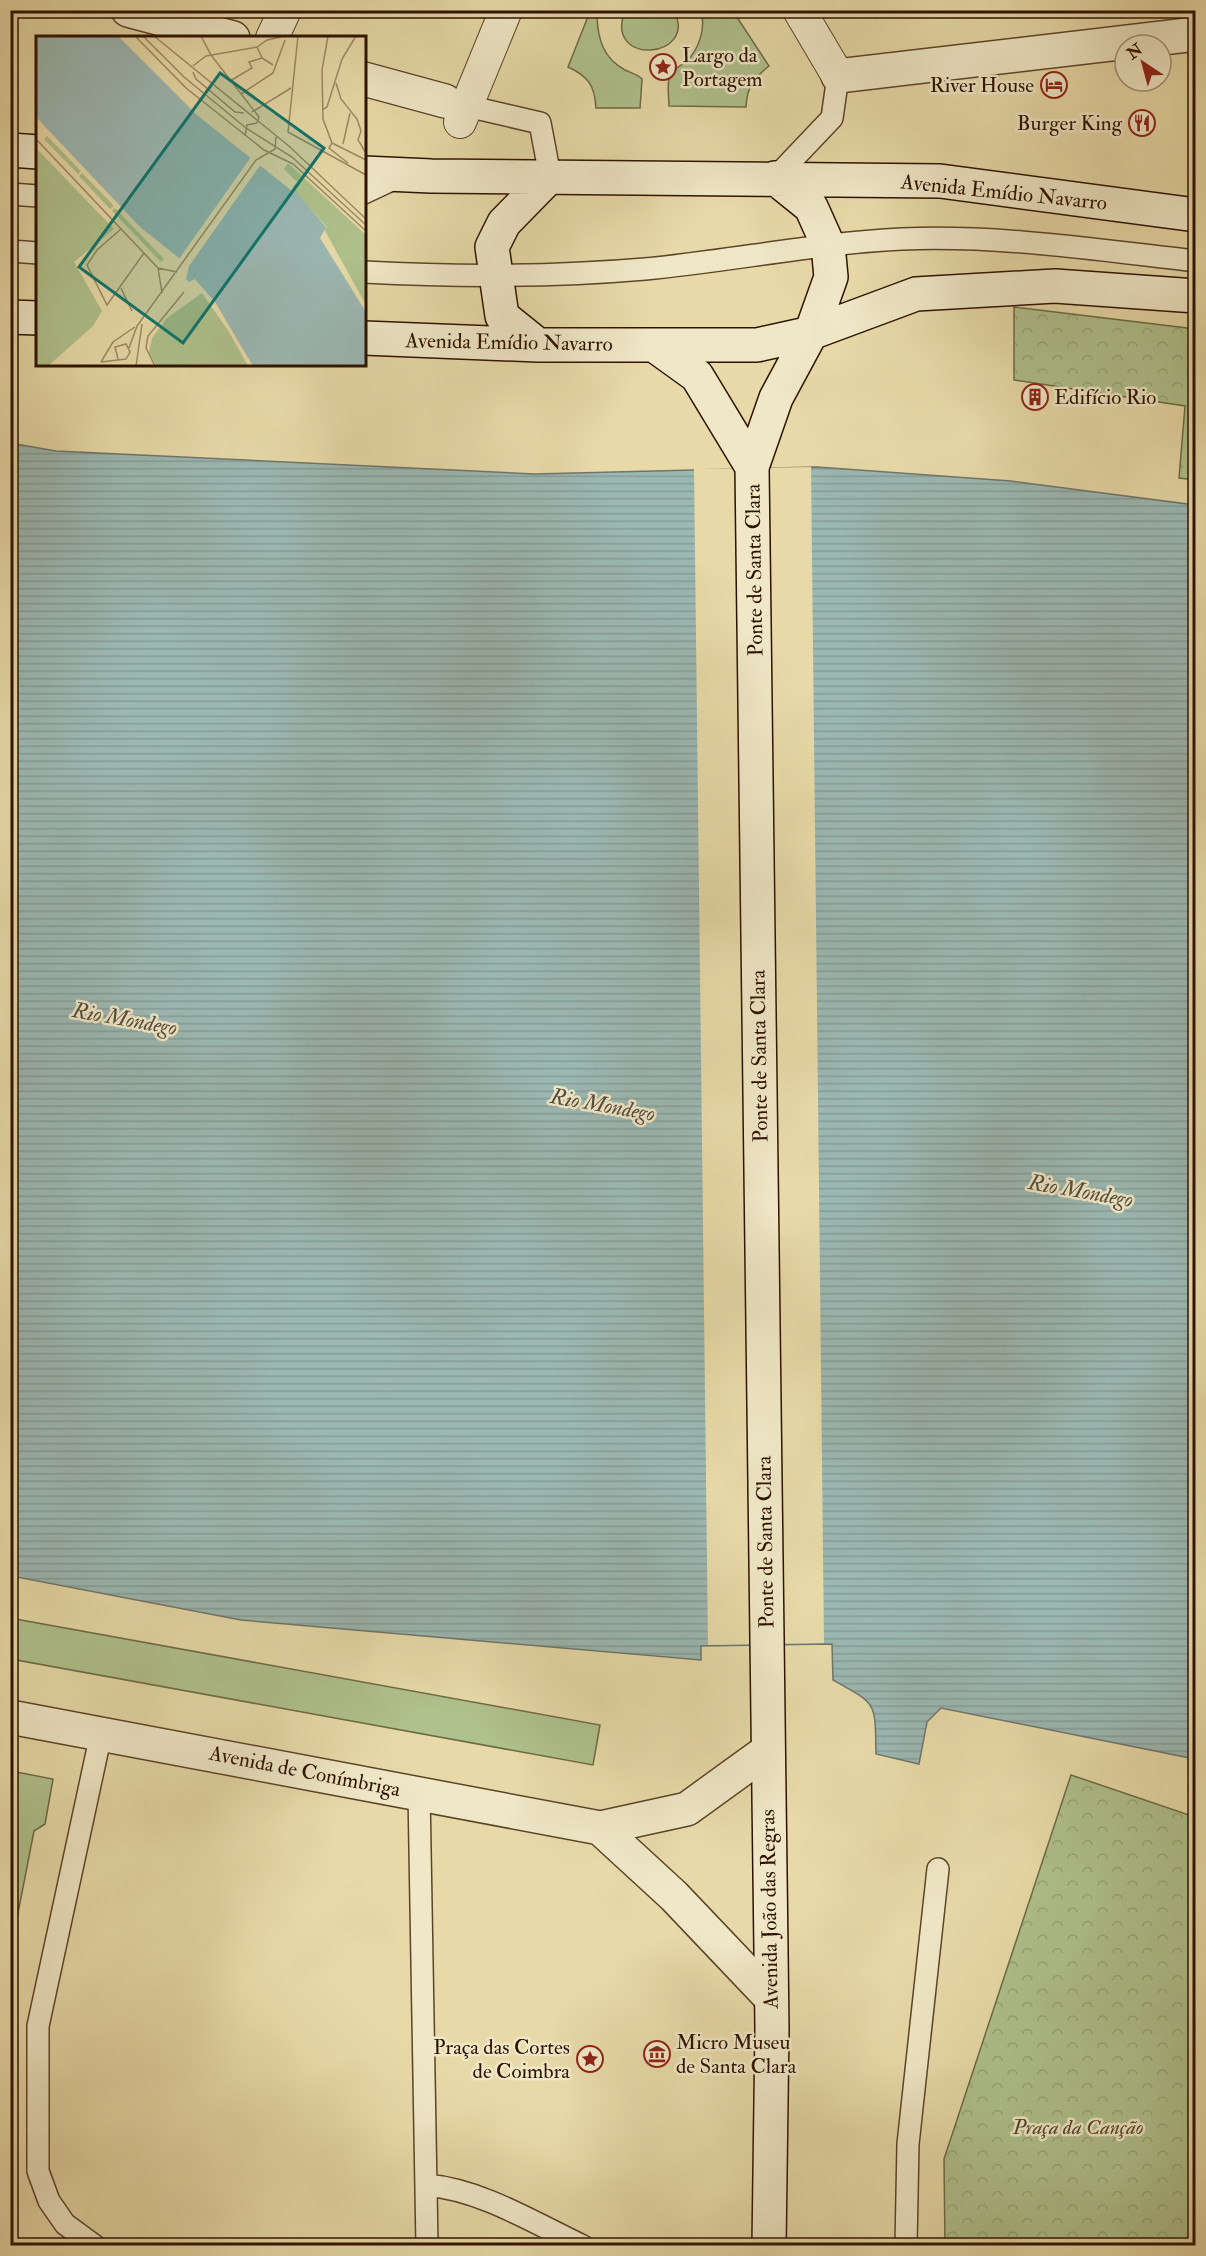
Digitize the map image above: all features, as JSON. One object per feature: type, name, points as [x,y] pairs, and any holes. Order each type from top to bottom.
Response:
[{"type":"main road","points":[[128,10],[226,36]]},
{"type":"main road","points":[[838,76],[1196,34]]},
{"type":"main road","points":[[366,80],[457,110]]},
{"type":"main road","points":[[10,150],[36,152]]},
{"type":"main road","points":[[366,173],[416,176],[550,176]]},
{"type":"main road","points":[[538,345],[502,316],[492,247],[504,223],[550,176]]},
{"type":"main road","name":"Avenida Emídio Navarro","points":[[550,176],[940,182],[1196,215]]},
{"type":"main road","points":[[752,467],[776,398],[811,333],[831,276],[828,245],[812,207],[775,178]]},
{"type":"main road","name":"Avenida Emídio Navarro","points":[[366,338],[538,345],[757,345],[811,333],[916,294],[1055,286],[1196,296]]},
{"type":"main road","points":[[10,316],[36,318]]},
{"type":"main road","points":[[654,345],[697,376],[715,402],[752,467]]},
{"type":"main road","name":"Ponte de Santa Clara","points":[[752,467],[766,1645]]},
{"type":"main road","name":"Avenida João das Regras","points":[[766,1645],[772,2029],[768,2246]]},
{"type":"main road","name":"Avenida de Conímbriga","points":[[10,1717],[419,1792],[600,1828]]},
{"type":"main road","points":[[600,1828],[687,1809],[767,1751]]},
{"type":"main road","points":[[600,1828],[674,1896],[770,1996]]},
{"type":"street","points":[[273,36],[285,10]]},
{"type":"street","points":[[457,110],[506,10]]},
{"type":"street","points":[[799,10],[838,76]]},
{"type":"lane","points":[[775,178],[832,118],[838,76]]},
{"type":"lane","points":[[457,110],[540,123],[550,176]]},
{"type":"lane","points":[[366,192],[416,176]]},
{"type":"lane","points":[[10,194],[36,196]]},
{"type":"lane","points":[[366,272],[495,277],[646,269],[828,245],[903,239],[1011,239],[1196,261]]},
{"type":"lane","points":[[10,251],[36,252]]},
{"type":"lane","points":[[95,2246],[65,2224],[49,2201],[38,2171],[38,2026],[101,1734]]},
{"type":"lane","points":[[419,1792],[427,2246]]},
{"type":"lane","points":[[906,2246],[908,2144],[938,1869]]},
{"type":"lane","points":[[427,2185],[448,2187],[483,2199],[583,2246]]},
{"type":"green space","points":[[625,11],[674,11],[678,27],[674,39],[664,47],[651,50],[637,48],[627,41],[622,29]]},
{"type":"green space","points":[[701,11],[733,11],[769,66],[752,83],[746,107],[669,106],[669,76],[673,70],[691,57],[698,45],[703,25]]},
{"type":"green space","points":[[589,14],[597,17],[600,40],[611,60],[642,79],[640,108],[596,108],[594,94],[589,83],[581,74],[568,67]]},
{"type":"green space","points":[[1014,307],[1195,329],[1195,480],[1179,478],[1185,406],[1014,380]]},
{"type":"green space","points":[[10,1618],[600,1725],[593,1765],[11,1659]]},
{"type":"green space","points":[[11,1771],[53,1779],[45,1824],[34,1831],[11,1949]]},
{"type":"green space","name":"Praça da Canção","points":[[1071,1775],[1195,1817],[1195,2245],[945,2245],[944,2159]]},
{"type":"water","name":"Rio Mondego","points":[[10,443],[56,451],[534,474],[817,467],[1011,481],[1195,505],[1195,1759],[941,1708],[927,1722],[919,1764],[876,1754],[874,1714],[871,1707],[859,1695],[833,1680],[832,1644],[701,1646],[701,1660],[241,1620],[11,1576]]},
{"type":"pier","points":[[811,467],[824,1643],[708,1645],[694,469]]},
{"type":"place","name":"Largo da Portagem","points":[[663,67]]},
{"type":"place","name":"River House","points":[[1054,85]]},
{"type":"place","name":"Burger King","points":[[1142,123]]},
{"type":"place","name":"Edifício Rio","points":[[1035,397]]},
{"type":"place","name":"Micro Museu de Santa Clara","points":[[657,2054]]},
{"type":"place","name":"Praça das Cortes de Coimbra","points":[[590,2059]]}]
